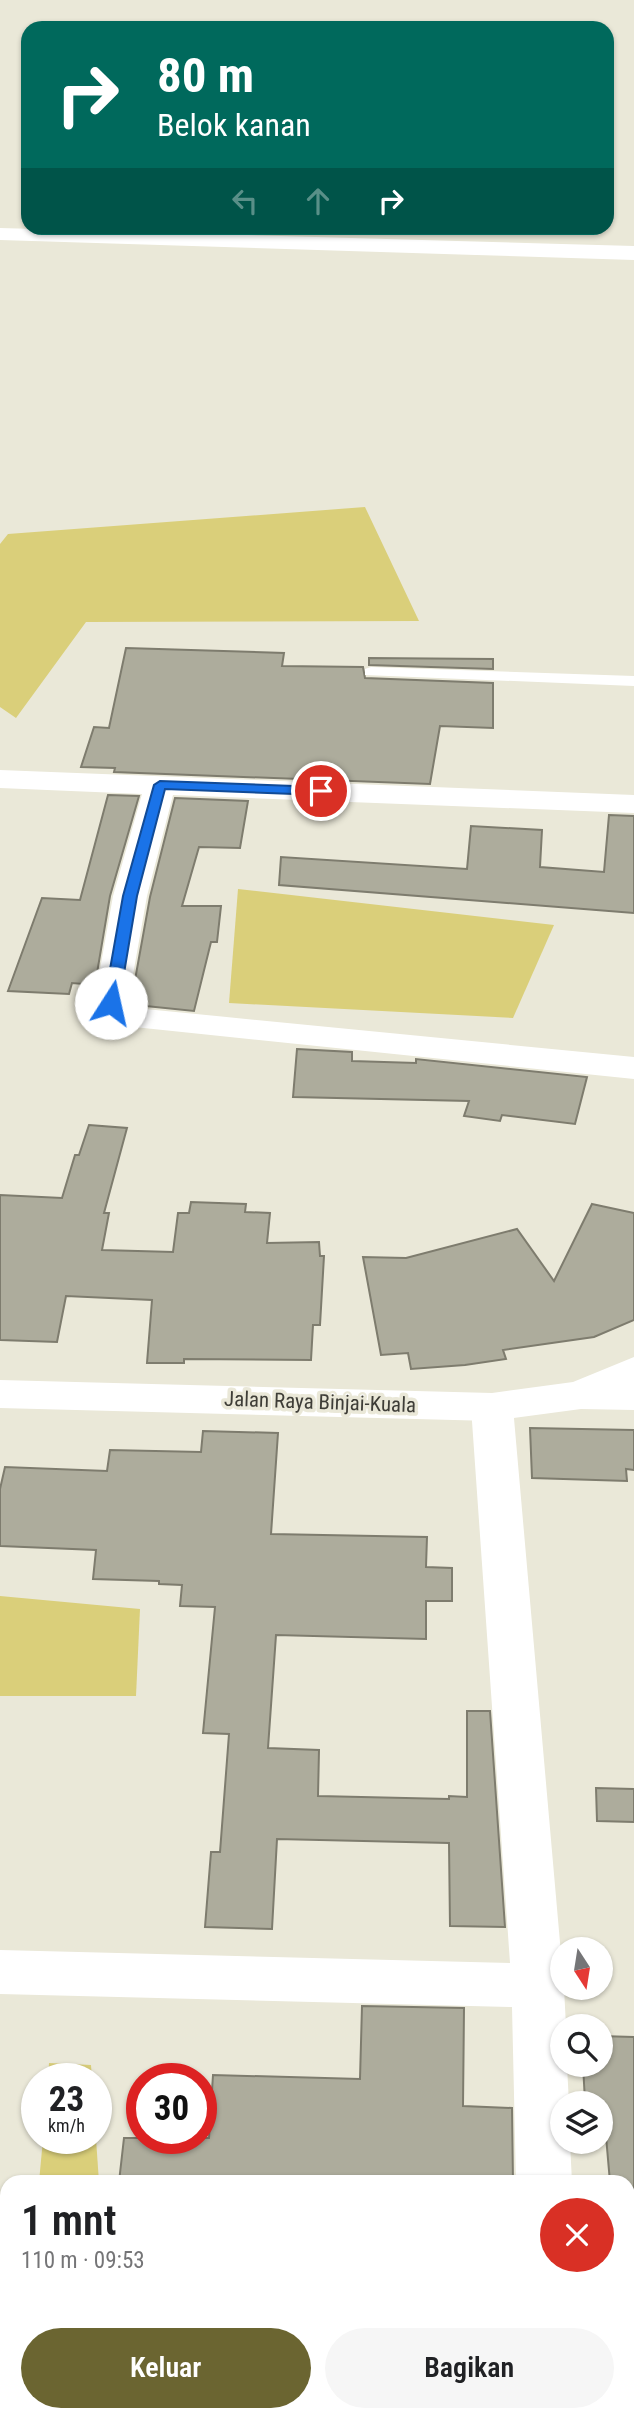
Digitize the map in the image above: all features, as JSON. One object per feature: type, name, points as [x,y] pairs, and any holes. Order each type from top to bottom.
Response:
[{"type":"street","points":[[0,234],[21,235]]},
{"type":"street","points":[[33,235],[634,253]]},
{"type":"street","points":[[0,779],[634,804]]},
{"type":"street","points":[[160,785],[130,896],[111,1003],[115,1012],[127,1017],[634,1068]]},
{"type":"street","name":"Jalan Raya Binjai-Kuala","points":[[0,1394],[492,1407],[580,1395],[634,1371]]},
{"type":"street","points":[[580,1395],[634,1396]]},
{"type":"street","points":[[492,1407],[538,1986],[544,2175]]},
{"type":"street","points":[[0,1972],[538,1986]]},
{"type":"lane","points":[[371,671],[634,681]]},
{"type":"shaded area","points":[[365,507],[419,621],[86,622],[16,718],[0,707],[0,544],[8,534]]},
{"type":"shaded area","points":[[238,889],[554,925],[513,1018],[229,1003]]},
{"type":"shaded area","points":[[0,1596],[140,1609],[136,1696],[0,1696]]},
{"type":"shaded area","points":[[42,2154],[97,2154],[99,2175],[40,2175]]},
{"type":"building","points":[[126,648],[284,653],[282,666],[363,667],[365,678],[493,683],[493,728],[440,726],[430,784],[114,772],[115,768],[81,767],[94,727],[109,728]]},
{"type":"building","points":[[369,658],[493,659],[493,669],[369,665]]},
{"type":"building","points":[[108,795],[139,796],[110,896],[95,985],[72,983],[69,994],[8,991],[42,898],[80,900]]},
{"type":"building","points":[[175,798],[248,801],[240,848],[199,847],[182,906],[221,906],[217,942],[211,942],[194,1011],[136,1005],[131,1002],[150,897]]},
{"type":"building","points":[[609,815],[634,816],[634,913],[279,885],[281,857],[467,869],[471,826],[542,830],[540,867],[604,872]]},
{"type":"building","points":[[297,1049],[352,1052],[352,1061],[416,1063],[416,1059],[587,1077],[575,1124],[502,1115],[500,1121],[464,1116],[469,1101],[293,1097]]},
{"type":"building","points":[[89,1125],[127,1128],[104,1213],[109,1213],[102,1250],[173,1252],[178,1213],[189,1213],[191,1202],[246,1204],[245,1212],[270,1213],[267,1243],[319,1242],[320,1256],[324,1256],[320,1325],[313,1325],[311,1360],[184,1359],[184,1363],[147,1363],[152,1300],[66,1296],[57,1342],[0,1340],[0,1195],[62,1198],[75,1155],[79,1155]]},
{"type":"building","points":[[592,1204],[634,1213],[634,1320],[594,1337],[503,1350],[506,1359],[465,1365],[411,1369],[408,1353],[381,1355],[363,1257],[406,1258],[517,1229],[554,1281]]},
{"type":"building","points":[[530,1428],[634,1430],[634,1470],[626,1469],[627,1481],[532,1478]]},
{"type":"building","points":[[203,1431],[278,1433],[271,1534],[427,1537],[426,1567],[452,1568],[452,1601],[426,1601],[426,1639],[276,1635],[268,1748],[319,1750],[318,1796],[449,1799],[449,1796],[467,1797],[467,1711],[490,1711],[505,1927],[450,1926],[449,1843],[277,1839],[272,1929],[205,1927],[211,1852],[220,1852],[229,1734],[203,1733],[215,1607],[180,1606],[182,1585],[159,1584],[159,1581],[93,1579],[96,1550],[0,1546],[0,1489],[5,1467],[107,1471],[110,1450],[201,1452]]},
{"type":"building","points":[[596,1788],[634,1789],[634,1822],[597,1821]]},
{"type":"building","points":[[362,2006],[464,2008],[463,2106],[512,2108],[513,2175],[120,2175],[124,2138],[126,2154],[217,2154],[217,2075],[360,2079]]},
{"type":"building","points":[[613,2036],[634,2037],[634,2175],[609,2175],[608,2154],[613,2154],[613,2091],[584,2091],[584,2077],[613,2077]]},
{"type":"route","points":[[111,1003],[130,896],[160,785],[321,791]]}]
